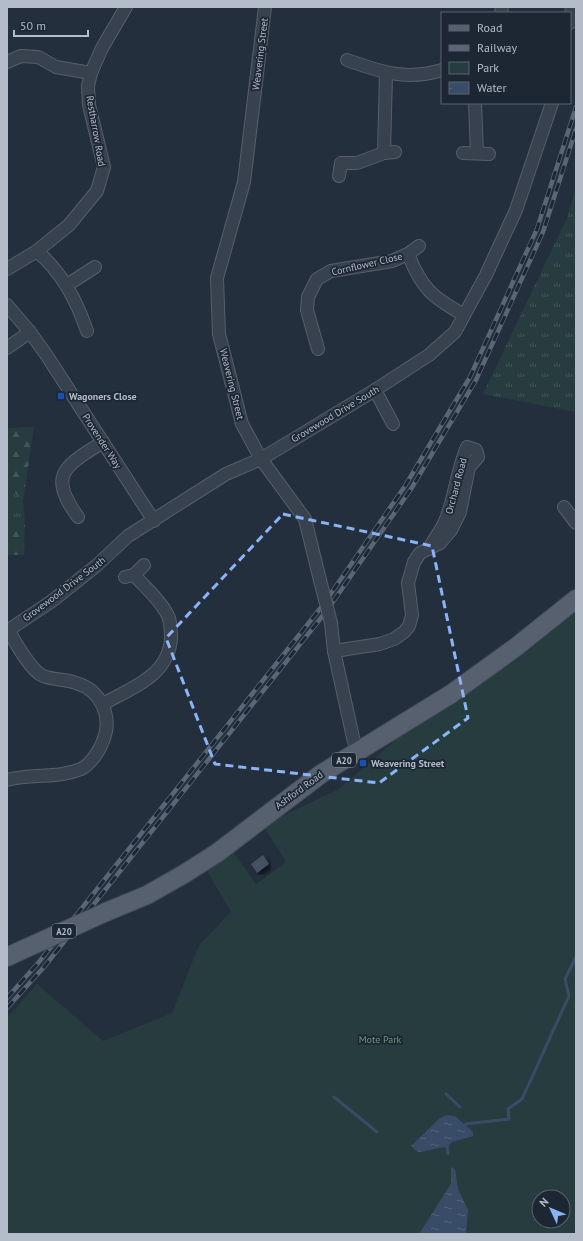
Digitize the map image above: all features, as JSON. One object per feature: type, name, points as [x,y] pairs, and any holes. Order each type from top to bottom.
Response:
[{"type":"main road","name":"Ashford Road","points":[[14,953],[147,895],[184,874],[217,853],[321,774],[451,694],[516,647],[576,599]]},
{"type":"street","name":"Restharrow Road","points":[[7,269],[37,251],[69,226],[97,191],[104,167],[89,105],[88,86],[91,73],[102,48],[126,7]]},
{"type":"street","name":"Weavering Street","points":[[265,7],[244,182],[217,278],[221,342],[242,424],[261,459],[305,519],[331,623],[334,651],[354,742]]},
{"type":"street","points":[[7,62],[21,56],[38,57],[56,67],[91,73]]},
{"type":"street","points":[[354,59],[386,74],[410,76],[429,74],[441,70]]},
{"type":"street","points":[[339,176],[340,163],[357,163],[390,153],[386,74]]},
{"type":"street","points":[[463,153],[483,154],[476,104]]},
{"type":"street","name":"Grovewood Drive South","points":[[8,631],[52,601],[96,566],[128,536],[154,521],[226,474],[261,459],[376,390],[434,351],[455,332],[486,275],[516,210],[552,104]]},
{"type":"street","name":"Cornflower Close","points":[[320,341],[307,310],[308,297],[318,279],[331,271],[392,261],[408,254],[419,246]]},
{"type":"street","points":[[37,251],[50,263],[67,285],[79,306],[87,330]]},
{"type":"street","name":"Cornflower Close","points":[[408,254],[424,288],[439,301],[464,315]]},
{"type":"street","points":[[67,285],[95,267]]},
{"type":"street","name":"Provender Way","points":[[7,305],[30,332],[154,521]]},
{"type":"street","points":[[7,348],[30,332]]},
{"type":"street","points":[[376,390],[394,424]]},
{"type":"street","points":[[78,517],[65,508],[63,474],[68,466],[103,442]]},
{"type":"street","name":"Orchard Road","points":[[467,448],[476,450],[478,457],[469,467],[460,512],[451,530],[440,544],[429,549],[433,538],[446,521],[461,462],[467,448]]},
{"type":"street","points":[[564,507],[576,523]]},
{"type":"street","points":[[334,651],[380,644],[394,639],[404,632],[409,626],[412,615],[408,583],[410,571],[420,554],[429,549]]},
{"type":"street","points":[[102,704],[153,676],[164,663],[171,648],[172,630],[168,613],[130,576],[144,565]]},
{"type":"street","points":[[7,780],[17,777],[63,775],[83,768],[97,752],[106,734],[107,718],[102,704],[85,686],[43,676],[34,668],[8,631]]},
{"type":"highlighted area","points":[[283,514],[432,546],[468,718],[379,783],[215,764],[166,638]]},
{"type":"green space","points":[[576,188],[576,412],[483,394],[567,218]]},
{"type":"green space","points":[[34,427],[23,501],[7,485],[7,428]]},
{"type":"green space","points":[[7,485],[23,501],[25,523],[18,530],[7,530]]},
{"type":"green space","points":[[25,523],[24,555],[7,555],[7,530],[18,530]]},
{"type":"green space","name":"Mote Park","points":[[576,608],[576,1234],[7,1234],[7,1018],[37,984],[103,1041],[172,1013],[199,945],[231,912],[206,869],[232,850],[256,884],[286,862],[263,825],[339,789],[415,723]]},
{"type":"water","points":[[446,1115],[455,1116],[473,1132],[473,1136],[452,1142],[446,1148],[418,1152],[411,1146],[439,1119]]},
{"type":"water","points":[[451,1167],[455,1169],[458,1189],[468,1210],[466,1234],[419,1234],[451,1184]]},
{"type":"building","points":[[263,855],[269,864],[257,873],[251,864]]},
{"type":"waterway","points":[[463,1127],[466,1124],[509,1119],[508,1109],[522,1099],[569,996],[565,979],[576,957]]},
{"type":"waterway","points":[[446,1094],[460,1107]]},
{"type":"waterway","points":[[334,1097],[377,1132]]},
{"type":"waterway","points":[[447,1145],[448,1154]]},
{"type":"railway","points":[[7,998],[39,962],[323,605],[405,486],[470,377],[537,229],[576,107]]},
{"type":"railway","points":[[7,1008],[44,967],[328,609],[411,489],[476,380],[543,232],[576,129]]},
{"type":"place","name":"Wagoners Close","points":[[61,396]]},
{"type":"place","name":"Weavering Street","points":[[363,763]]}]
